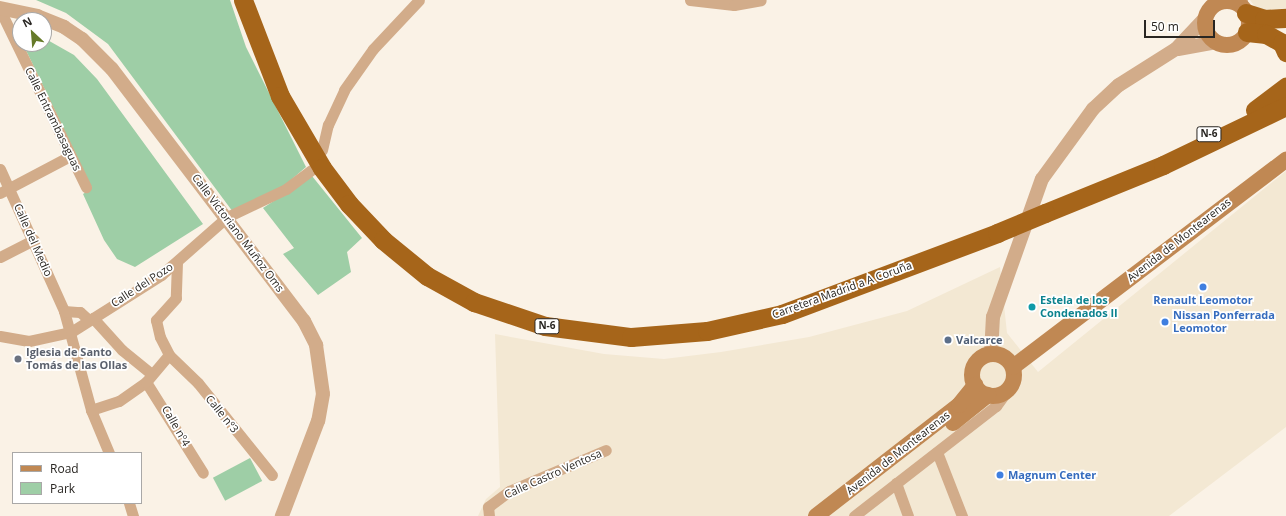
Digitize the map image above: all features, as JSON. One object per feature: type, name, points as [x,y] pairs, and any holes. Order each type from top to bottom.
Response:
[{"type":"highway","name":"Carretera Madrid a A Coruña","points":[[243,0],[280,96],[322,168],[349,204],[383,240],[427,276],[474,302],[545,326],[631,337],[707,331],[782,314],[998,233],[1129,179],[1286,106]]},
{"type":"highway","points":[[1243,7],[1264,19],[1286,18]]},
{"type":"highway","points":[[1247,32],[1266,34],[1282,43],[1286,52]]},
{"type":"highway","name":"N-6","points":[[1129,179],[1273,99],[1286,87]]},
{"type":"main road","points":[[1220,2],[1231,2],[1243,7],[1247,32],[1237,43],[1216,42],[1208,34],[1206,18],[1220,2]]},
{"type":"main road","name":"Avenida de Montearenas","points":[[1013,367],[1251,185],[1286,160]]},
{"type":"main road","points":[[991,354],[1006,358],[1013,367],[1014,381],[1006,392],[988,395],[975,385],[973,368],[980,359],[991,354]]},
{"type":"main road","name":"Avenida de Montearenas","points":[[816,516],[959,405],[975,385]]},
{"type":"main road","name":"Avenida de Montearenas","points":[[834,516],[988,395]]},
{"type":"street","points":[[322,150],[328,125],[354,74],[419,0]]},
{"type":"street","points":[[690,0],[734,6],[761,0]]},
{"type":"street","name":"Calle Entrambasaguas","points":[[11,7],[12,28],[70,156],[86,187]]},
{"type":"street","name":"Calle Victoriano Muñoz Oms","points":[[11,7],[50,20],[82,38],[112,69],[304,321],[321,367],[323,394],[318,421],[282,516]]},
{"type":"street","points":[[991,354],[992,317],[1042,179],[1093,109],[1119,85],[1176,49],[1206,18]]},
{"type":"street","points":[[1176,49],[1216,42]]},
{"type":"street","points":[[4,190],[70,156]]},
{"type":"street","name":"Calle del Medio","points":[[0,169],[4,190],[34,240],[64,311],[91,410],[109,452]]},
{"type":"street","name":"Calle del Pozo","points":[[1,334],[29,341],[70,332],[177,262],[226,217],[286,189],[311,170]]},
{"type":"street","points":[[0,257],[34,240]]},
{"type":"street","points":[[91,410],[119,401],[149,378],[169,355],[156,320],[176,298],[177,262]]},
{"type":"street","points":[[64,311],[80,312],[91,319]]},
{"type":"street","name":"Calle nº4","points":[[91,319],[149,378],[203,473]]},
{"type":"street","name":"Calle nº3","points":[[169,355],[198,383],[272,475]]},
{"type":"street","points":[[855,516],[996,406],[1006,392]]},
{"type":"street","name":"Calle Castro Ventosa","points":[[489,516],[488,507],[494,500],[509,491],[606,450]]},
{"type":"street","points":[[936,452],[962,516]]},
{"type":"street","points":[[896,483],[908,516]]},
{"type":"street","points":[[129,504],[133,516]]},
{"type":"shaded area","points":[[1250,0],[1286,0],[1286,8],[1259,12]]},
{"type":"shaded area","points":[[1286,171],[1286,427],[1169,516],[478,516],[486,499],[500,487],[495,334],[604,354],[664,359],[721,352],[809,337],[907,311],[1000,267],[1007,333],[1038,372]]},
{"type":"green space","points":[[36,0],[230,0],[246,47],[306,167],[278,191],[233,212],[108,44],[66,13]]},
{"type":"green space","points":[[52,43],[74,55],[97,79],[203,224],[135,267],[117,259],[104,240],[83,194],[92,188],[27,52],[52,52]]},
{"type":"green space","points":[[312,176],[362,238],[347,252],[351,272],[318,295],[283,254],[294,248],[263,208]]},
{"type":"green space","points":[[250,458],[262,481],[225,501],[213,478]]},
{"type":"place","name":"Renault Leomotor","points":[[1203,287]]},
{"type":"place","name":"Estela de los Condenados II","points":[[1032,307]]},
{"type":"place","name":"Nissan Ponferrada Leomotor","points":[[1165,322]]},
{"type":"place","name":"Valcarce","points":[[948,340]]},
{"type":"place","name":"Iglesia de Santo Tomás de las Ollas","points":[[18,359]]},
{"type":"place","name":"Magnum Center","points":[[1000,475]]}]
